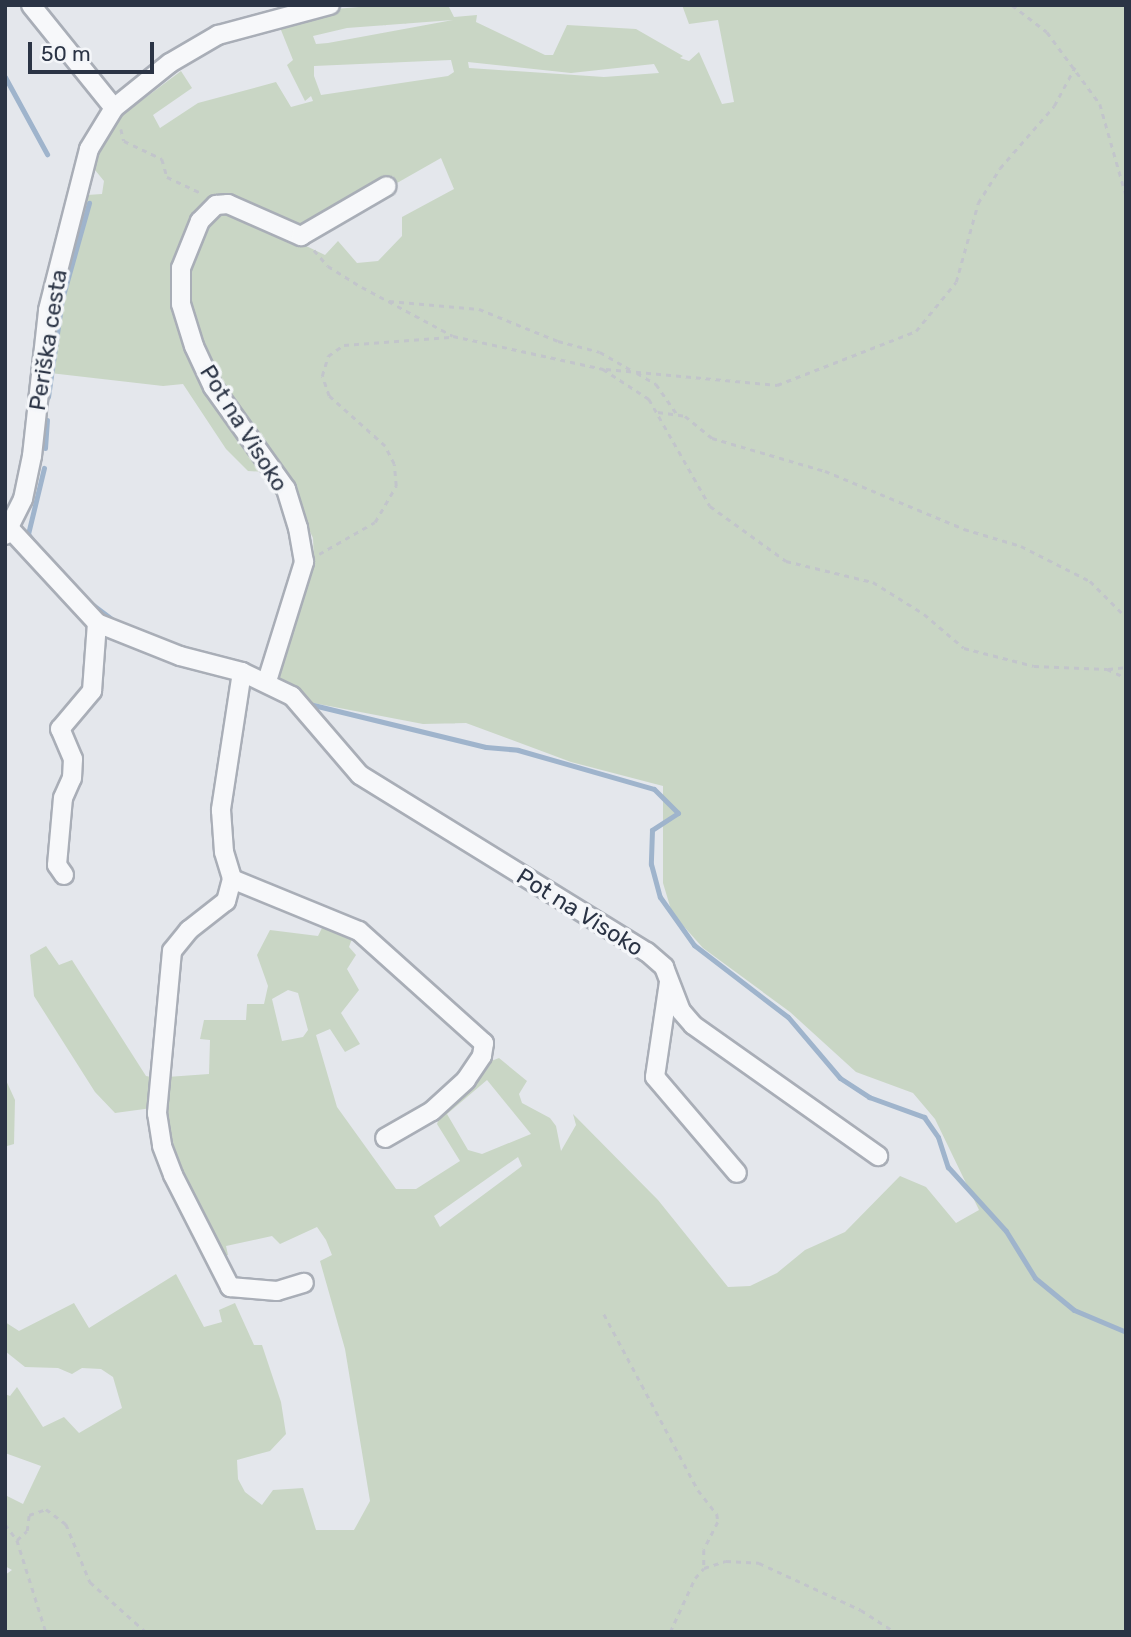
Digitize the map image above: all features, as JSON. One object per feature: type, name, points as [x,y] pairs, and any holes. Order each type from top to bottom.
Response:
[{"type":"street","points":[[31,5],[114,108]]},
{"type":"street","name":"Periška cesta","points":[[8,533],[32,456],[48,310],[89,149],[114,108],[170,63],[218,35],[330,5]]},
{"type":"street","points":[[228,204],[301,236],[387,186]]},
{"type":"street","name":"Pot na Visoko","points":[[228,204],[216,205],[200,220],[192,236],[181,268],[181,304],[213,387],[286,489],[304,562]]},
{"type":"street","name":"Pot na Visoko","points":[[8,533],[97,623],[180,656],[267,681],[301,705],[339,756],[360,775],[647,952],[670,978],[681,1011],[694,1025],[878,1156]]},
{"type":"street","points":[[267,681],[304,562]]},
{"type":"street","points":[[64,875],[57,865],[63,798],[72,778],[73,759],[60,729],[92,691],[97,623]]},
{"type":"street","points":[[242,672],[221,810],[224,852],[232,879],[226,901],[189,930],[172,951],[167,967],[157,1113],[162,1146],[230,1287],[276,1291],[304,1283]]},
{"type":"street","points":[[232,879],[359,931],[484,1043],[482,1056],[466,1080],[432,1111],[384,1138]]},
{"type":"street","points":[[670,978],[655,1077],[737,1173]]},
{"type":"path","points":[[1012,5],[1047,32],[1100,104],[1126,195]]},
{"type":"path","points":[[304,562],[375,522],[396,485],[394,464],[385,446],[329,396],[322,376],[327,356],[344,345],[453,337],[603,369],[777,385],[916,331],[956,282],[978,202],[1000,168],[1054,106],[1076,68]]},
{"type":"path","points":[[114,108],[124,141],[162,159],[167,177],[228,204]]},
{"type":"path","points":[[301,236],[328,266],[453,337]]},
{"type":"path","points":[[387,300],[479,309],[558,341],[600,352],[656,384],[678,415],[712,438],[825,471],[964,529],[1021,546],[1090,582],[1126,617]]},
{"type":"path","points":[[603,369],[649,399],[710,506],[786,561],[873,582],[924,614],[964,649],[1034,666],[1107,669],[1126,667]]},
{"type":"path","points":[[656,411],[678,415]]},
{"type":"path","points":[[1107,669],[1126,678]]},
{"type":"path","points":[[604,1314],[698,1490],[717,1514],[718,1522],[704,1550],[704,1569]]},
{"type":"path","points":[[17,1541],[27,1531],[29,1516],[46,1509],[66,1524],[90,1582],[146,1632]]},
{"type":"path","points":[[5,1524],[17,1541],[46,1632]]},
{"type":"path","points":[[670,1632],[695,1577],[704,1569],[726,1561],[759,1563],[861,1610],[895,1632]]},
{"type":"green space","points":[[383,5],[448,5],[454,17],[477,15],[476,22],[545,55],[553,55],[567,25],[636,29],[683,56],[680,58],[689,61],[699,52],[722,104],[734,102],[718,20],[689,24],[682,5],[1126,5],[1126,1632],[5,1632],[5,1575],[12,1570],[5,1566],[5,1495],[23,1504],[41,1466],[5,1453],[5,1394],[10,1396],[17,1387],[43,1427],[64,1417],[79,1433],[122,1408],[113,1377],[101,1369],[82,1368],[72,1374],[58,1368],[25,1367],[5,1351],[5,1322],[19,1331],[74,1303],[89,1328],[176,1274],[204,1327],[222,1322],[219,1310],[235,1303],[254,1345],[262,1345],[281,1402],[286,1434],[270,1451],[237,1460],[238,1479],[245,1492],[262,1505],[273,1490],[303,1488],[316,1530],[354,1530],[370,1501],[345,1349],[320,1261],[332,1255],[326,1240],[317,1227],[280,1244],[272,1236],[226,1246],[228,1255],[220,1257],[164,1137],[167,1077],[209,1074],[210,1040],[200,1039],[204,1020],[246,1020],[247,1004],[264,1004],[268,986],[257,955],[270,930],[318,936],[326,920],[353,936],[349,947],[356,955],[347,969],[359,990],[341,1013],[360,1044],[345,1052],[330,1029],[316,1035],[337,1107],[396,1189],[416,1189],[460,1161],[437,1124],[440,1116],[448,1103],[475,1085],[486,1063],[499,1058],[527,1081],[519,1094],[522,1103],[550,1118],[556,1126],[561,1151],[576,1125],[573,1114],[658,1200],[728,1287],[750,1286],[777,1273],[805,1250],[845,1232],[900,1176],[926,1187],[956,1223],[979,1210],[935,1119],[913,1093],[856,1072],[790,1012],[703,948],[672,913],[663,883],[663,786],[571,762],[466,723],[423,724],[308,702],[274,675],[314,562],[313,538],[297,504],[216,383],[184,299],[187,262],[206,222],[225,207],[325,255],[338,241],[357,263],[378,261],[402,236],[402,217],[454,189],[441,158],[397,183],[393,176],[303,227],[214,200],[192,216],[174,272],[174,310],[266,472],[248,471],[226,449],[183,384],[163,386],[50,373],[87,195],[102,194],[104,181],[95,170],[96,160],[121,116],[181,71],[192,88],[153,115],[160,128],[198,103],[276,82],[291,107],[313,101],[311,96],[305,101],[287,65],[293,60],[279,25],[335,9]],"holes":[[[453,20],[328,43],[316,44],[313,36],[347,28]],[[451,60],[454,72],[448,76],[321,95],[314,76],[314,66]],[[468,62],[571,73],[654,64],[659,73],[604,77],[469,68]],[[288,990],[298,993],[308,1030],[303,1037],[282,1041],[272,999]],[[487,1080],[531,1134],[482,1154],[468,1150],[447,1114]],[[518,1157],[522,1166],[440,1227],[434,1216]]]},
{"type":"green space","points":[[46,946],[59,965],[72,960],[146,1076],[156,1078],[152,1108],[115,1113],[95,1092],[34,996],[30,955]]},
{"type":"green space","points":[[5,1078],[15,1100],[14,1144],[7,1146]]},
{"type":"waterway","points":[[5,77],[47,154]]},
{"type":"waterway","points":[[48,397],[62,299],[89,203]]},
{"type":"waterway","points":[[45,448],[47,420]]},
{"type":"waterway","points":[[37,546],[28,534],[44,468]]},
{"type":"waterway","points":[[89,602],[117,623]]},
{"type":"waterway","points":[[305,703],[486,747],[518,750],[654,789],[678,813],[652,830],[651,864],[660,897],[694,945],[788,1017],[840,1078],[869,1097],[924,1117],[938,1137],[948,1167],[1006,1231],[1035,1278],[1074,1310],[1126,1332]]}]
